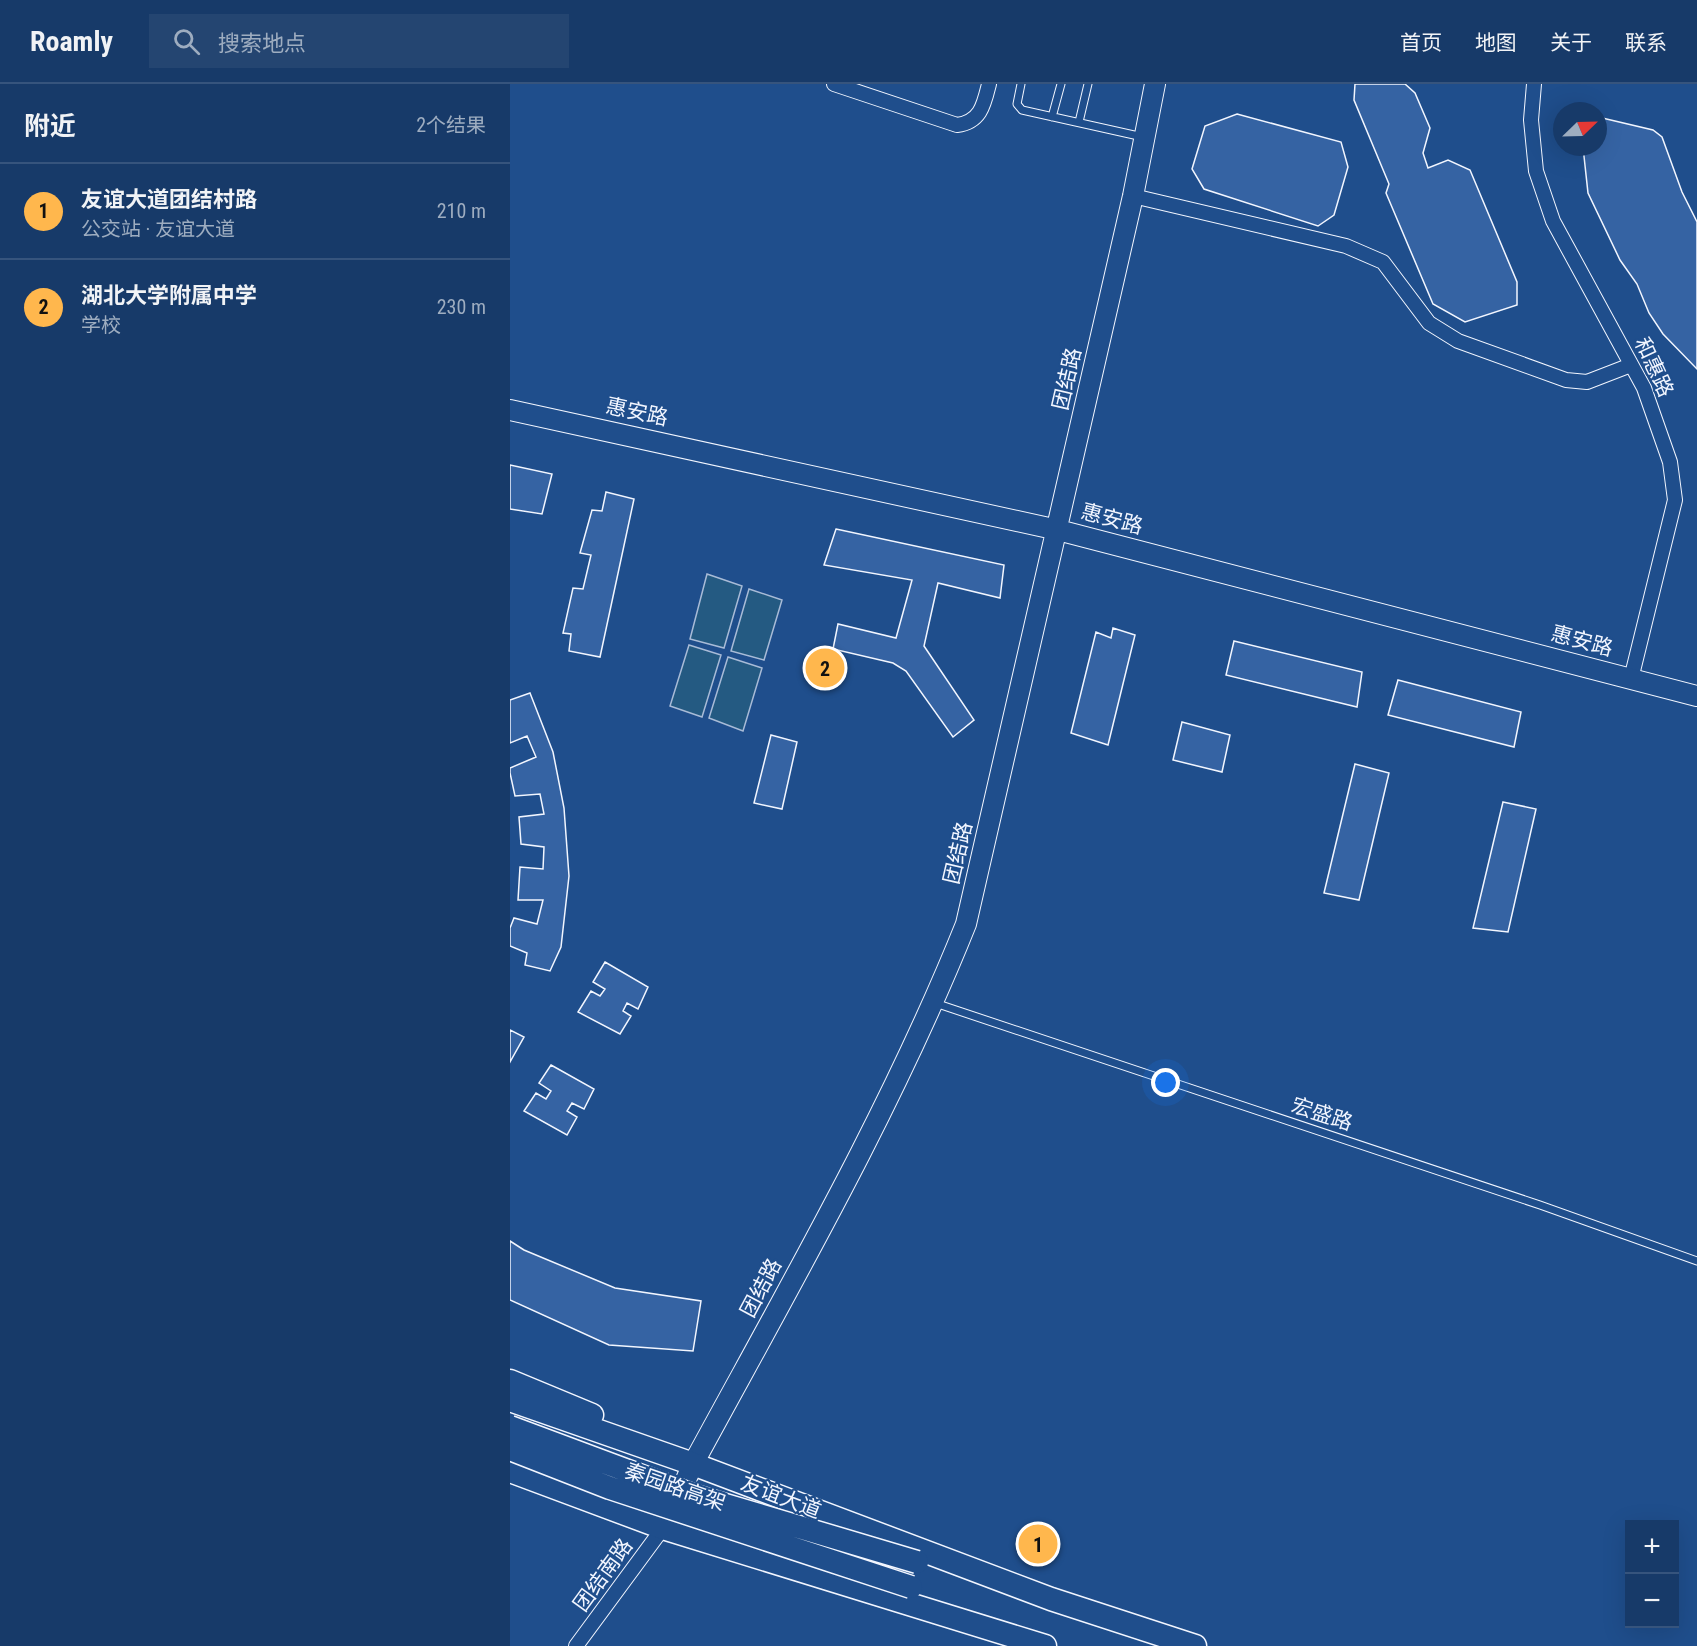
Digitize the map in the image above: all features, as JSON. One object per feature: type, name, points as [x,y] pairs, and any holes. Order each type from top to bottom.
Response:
[{"type":"main road","points":[[510,1381],[595,1417],[650,1449]]},
{"type":"main road","name":"友谊大道","points":[[510,1401],[693,1464],[1181,1646]]},
{"type":"main road","name":"秦园路高架","points":[[510,1427],[695,1496],[917,1562],[983,1573]]},
{"type":"main road","name":"秦园路高架","points":[[510,1449],[610,1488],[910,1587],[964,1621]]},
{"type":"main road","points":[[510,1472],[663,1528],[1045,1646]]},
{"type":"main road","name":"友谊大道","points":[[1050,1599],[1195,1646]]},
{"type":"street","points":[[834,84],[957,125],[970,122],[980,113],[989,84]]},
{"type":"street","name":"团结路","points":[[663,1528],[693,1464],[844,1185],[935,1002],[966,924],[1058,530],[1133,196],[1155,84]]},
{"type":"street","name":"团结路","points":[[1145,135],[1160,84]]},
{"type":"street","name":"和惠路","points":[[1534,84],[1531,120],[1536,171],[1553,221],[1644,388],[1670,462],[1675,500],[1631,679]]},
{"type":"street","points":[[1133,196],[1268,226],[1346,246],[1365,254],[1383,262],[1430,323],[1458,340],[1566,380],[1587,382],[1631,364]]},
{"type":"street","name":"惠安路","points":[[510,410],[1058,530],[1697,696]]},
{"type":"street","name":"团结南路","points":[[576,1646],[663,1528]]},
{"type":"lane","points":[[1021,84],[1017,100],[1018,108],[1145,135]]},
{"type":"lane","points":[[1052,117],[1060,84]]},
{"type":"lane","points":[[1079,122],[1088,84]]},
{"type":"lane","name":"宏盛路","points":[[935,1002],[1473,1182],[1697,1261]]},
{"type":"shaded area","points":[[707,574],[742,586],[724,648],[690,639]]},
{"type":"shaded area","points":[[749,589],[782,600],[764,660],[731,651]]},
{"type":"shaded area","points":[[689,645],[721,655],[702,717],[670,706]]},
{"type":"shaded area","points":[[728,657],[762,668],[743,731],[709,718]]},
{"type":"building","points":[[1355,84],[1405,84],[1415,93],[1430,128],[1423,153],[1428,168],[1448,160],[1470,170],[1517,282],[1517,305],[1465,322],[1433,304],[1386,193],[1389,184],[1354,100]]},
{"type":"building","points":[[1237,114],[1341,142],[1348,167],[1334,215],[1318,226],[1204,189],[1192,169],[1205,126]]},
{"type":"building","points":[[1607,119],[1653,130],[1662,137],[1682,192],[1697,222],[1697,369],[1663,334],[1649,313],[1637,284],[1620,260],[1588,193],[1584,156],[1607,156]]},
{"type":"building","points":[[510,465],[552,474],[542,514],[510,509]]},
{"type":"building","points":[[606,492],[634,499],[600,657],[569,651],[571,634],[563,633],[573,588],[583,589],[591,555],[580,553],[592,510],[602,511]]},
{"type":"building","points":[[836,529],[1004,565],[1000,598],[938,583],[924,646],[974,720],[953,737],[906,671],[893,663],[833,649],[838,624],[896,638],[912,580],[824,565]]},
{"type":"building","points":[[1113,628],[1135,635],[1108,745],[1071,733],[1096,632],[1111,638]]},
{"type":"building","points":[[1234,641],[1362,672],[1357,707],[1226,675]]},
{"type":"building","points":[[1398,680],[1521,712],[1514,747],[1388,715]]},
{"type":"building","points":[[530,693],[553,752],[564,808],[569,876],[561,947],[550,971],[525,965],[527,953],[510,946],[510,928],[514,918],[537,924],[543,900],[518,900],[520,867],[543,869],[544,847],[521,844],[519,817],[544,814],[540,794],[515,796],[510,773],[510,768],[536,757],[527,736],[510,743],[510,700]]},
{"type":"building","points":[[1182,722],[1230,735],[1222,772],[1173,760]]},
{"type":"building","points":[[771,735],[797,742],[782,809],[754,803]]},
{"type":"building","points":[[1355,764],[1389,773],[1359,900],[1324,893]]},
{"type":"building","points":[[1503,802],[1536,809],[1508,932],[1473,928]]},
{"type":"building","points":[[605,962],[648,987],[638,1009],[627,1003],[623,1011],[631,1016],[620,1034],[578,1012],[591,991],[600,996],[605,989],[593,982]]},
{"type":"building","points":[[510,1030],[524,1037],[510,1062]]},
{"type":"building","points":[[551,1065],[594,1089],[584,1109],[572,1103],[567,1111],[577,1117],[567,1135],[524,1111],[536,1093],[546,1099],[551,1091],[539,1083]]},
{"type":"building","points":[[510,1241],[524,1250],[615,1288],[701,1301],[693,1351],[609,1345],[510,1300]]},
{"type":"place","name":"湖北大学附属中学","points":[[825,668]]},
{"type":"place","name":"友谊大道团结村路","points":[[1038,1544]]}]
